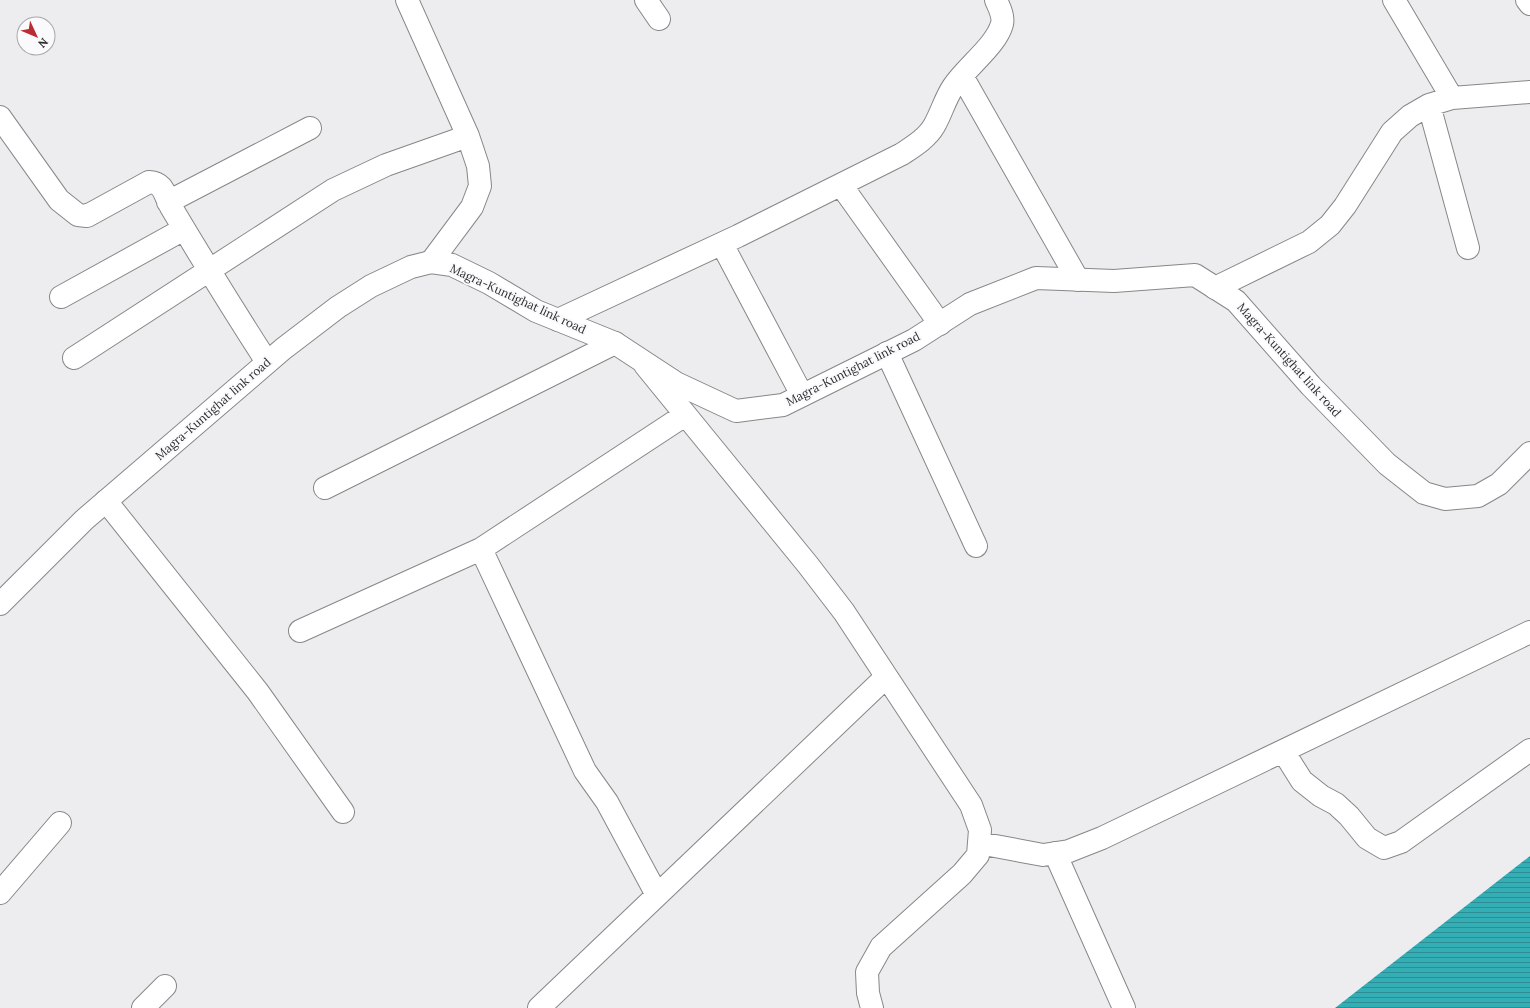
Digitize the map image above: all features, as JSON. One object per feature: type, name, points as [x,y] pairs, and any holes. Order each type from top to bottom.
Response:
[{"type":"street","points":[[407,0],[468,136],[478,166],[480,186],[472,207],[431,262]]},
{"type":"street","points":[[646,0],[660,19]]},
{"type":"street","points":[[558,320],[722,244],[902,154],[921,141],[934,126],[953,86],[996,37],[1002,22],[1000,8],[996,0]]},
{"type":"street","points":[[1394,0],[1452,98]]},
{"type":"street","points":[[1527,0],[1530,4]]},
{"type":"street","points":[[962,76],[1078,280]]},
{"type":"street","points":[[1215,288],[1309,242],[1330,225],[1345,206],[1392,132],[1410,116],[1429,105],[1452,98],[1530,92]]},
{"type":"street","points":[[1429,105],[1468,248]]},
{"type":"street","points":[[0,116],[59,200],[78,215],[87,216],[148,182],[156,182],[161,187],[168,202],[208,270],[267,362]]},
{"type":"street","points":[[168,202],[310,128]]},
{"type":"street","points":[[74,358],[333,190],[386,165],[468,136]]},
{"type":"street","points":[[840,185],[940,324]]},
{"type":"street","points":[[61,297],[184,229]]},
{"type":"street","points":[[722,244],[802,395]]},
{"type":"street","name":"Magra-Kuntighat link road","points":[[0,604],[84,520],[267,362],[338,307],[371,286],[411,267],[431,262],[452,265],[490,283],[536,310],[615,344],[676,383],[736,411],[784,405],[914,340],[970,304],[1036,278],[1114,281],[1195,275],[1236,301],[1311,386],[1387,464],[1424,493],[1444,499],[1478,496],[1498,484],[1529,457]]},
{"type":"street","points":[[325,488],[615,344]]},
{"type":"street","points":[[887,353],[976,546]]},
{"type":"street","points":[[642,360],[808,565],[844,612],[971,805],[980,830],[978,855],[962,874],[881,947],[867,972],[868,993],[872,1008]]},
{"type":"street","points":[[300,631],[481,549],[686,415]]},
{"type":"street","points":[[106,501],[258,692],[343,812]]},
{"type":"street","points":[[481,549],[585,771],[607,802],[657,895]]},
{"type":"street","points":[[979,843],[1043,854],[1069,851],[1102,838],[1530,632]]},
{"type":"street","points":[[539,1008],[886,676]]},
{"type":"street","points":[[1283,751],[1302,781],[1321,796],[1336,804],[1350,816],[1367,838],[1384,848],[1401,842],[1530,750]]},
{"type":"street","points":[[0,893],[60,823]]},
{"type":"street","points":[[1055,853],[1124,1008]]},
{"type":"street","points":[[143,1008],[165,986]]},
{"type":"water","points":[[1530,856],[1530,1008],[1335,1008]]}]
